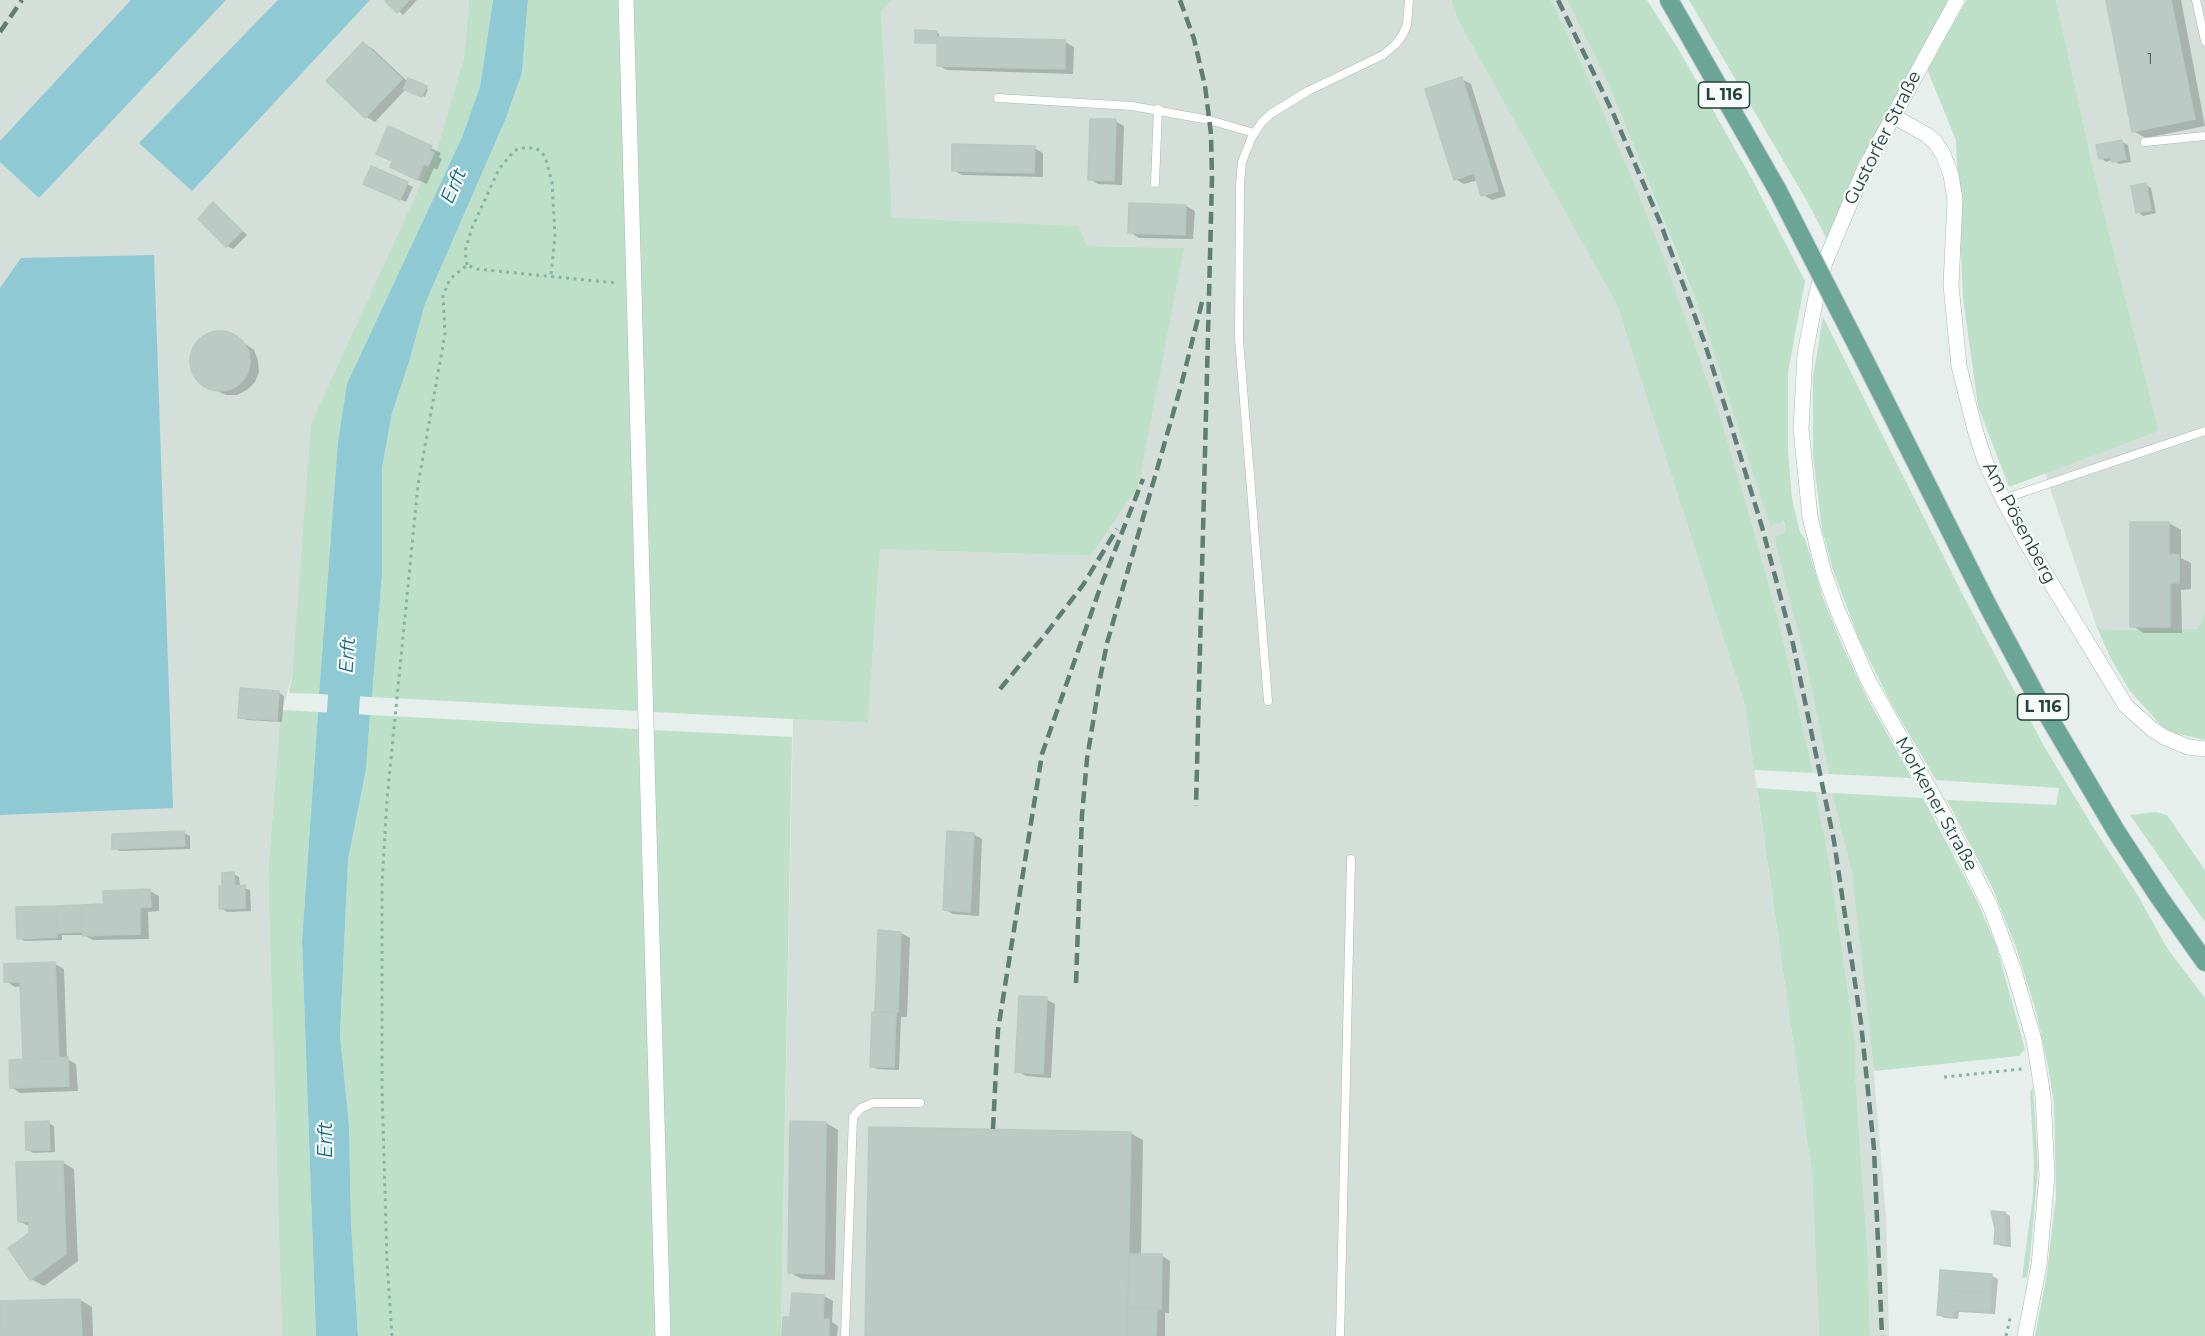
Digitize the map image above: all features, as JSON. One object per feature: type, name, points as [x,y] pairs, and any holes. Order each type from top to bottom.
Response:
[{"type":"main road","name":"L 116","points":[[1669,0],[1778,191],[1988,606],[2034,692],[2120,838],[2205,962]]},
{"type":"street","points":[[626,0],[663,1336]]},
{"type":"street","name":"Gustorfer Straße","points":[[1820,279],[1844,214],[1865,168],[1957,0]]},
{"type":"street","name":"Am Pösenberg","points":[[1893,116],[1935,142],[1943,154],[1953,182],[1955,200],[1951,285],[1957,350],[1964,391],[1975,430],[1985,460],[2003,499],[2025,542],[2126,706],[2164,737],[2188,747],[2205,749]]},
{"type":"street","name":"Morkener Straße","points":[[1820,279],[1805,354],[1801,415],[1806,495],[1818,553],[1837,609],[1864,671],[1945,818],[1990,908],[2014,971],[2034,1040],[2044,1105],[2047,1175],[2042,1243],[2025,1336]]},
{"type":"lane","points":[[1268,701],[1238,316],[1241,169],[1254,133],[1267,117],[1285,104],[1390,49],[1404,32],[1408,19],[1409,0]]},
{"type":"lane","points":[[2196,0],[2205,41]]},
{"type":"lane","points":[[998,98],[1132,106],[1222,123],[1254,133]]},
{"type":"lane","points":[[1155,183],[1158,110]]},
{"type":"lane","points":[[2145,142],[2205,136]]},
{"type":"lane","points":[[2003,499],[2205,431]]},
{"type":"lane","points":[[1340,1336],[1351,859]]},
{"type":"lane","points":[[845,1336],[853,1117],[861,1108],[873,1103],[920,1103]]},
{"type":"path","points":[[466,265],[465,251],[472,228],[500,169],[514,151],[536,148],[545,156],[552,182],[555,235],[551,276]]},
{"type":"path","points":[[466,265],[477,269],[634,284]]},
{"type":"path","points":[[392,1336],[387,1262],[381,1005],[382,883],[387,799],[418,485],[445,334],[443,296],[450,279],[466,265]]},
{"type":"path","points":[[2025,1078],[2024,1065],[2034,1040]]},
{"type":"path","points":[[1944,1077],[2024,1069]]},
{"type":"path","points":[[2006,1336],[2013,1305]]},
{"type":"shaded area","points":[[0,0],[469,0],[464,57],[280,719],[268,874],[282,1336],[0,1336]]},
{"type":"shaded area","points":[[893,0],[1451,0],[1460,21],[1617,305],[1745,705],[1812,1175],[1819,1336],[781,1336],[793,719],[868,723],[880,549],[1090,556],[1183,248],[1086,246],[1079,226],[891,219],[881,11]]},
{"type":"shaded area","points":[[1551,0],[1567,0],[1611,90],[1705,325],[1770,525],[1783,521],[1787,533],[1775,537],[1807,667],[1829,774],[1813,773],[1780,626],[1753,527],[1664,258],[1632,178]]},
{"type":"shaded area","points":[[2056,0],[2205,0],[2205,611],[2198,629],[2104,630],[2096,625],[2045,473],[2159,431],[2095,176]]},
{"type":"shaded area","points":[[1816,792],[1832,793],[1852,874],[1872,1052],[1886,1216],[1889,1336],[1870,1336],[1868,1260],[1855,1072],[1855,1039],[1831,872]]},
{"type":"green space","points":[[469,0],[493,0],[480,87],[462,137],[347,384],[338,442],[319,694],[289,693],[311,424],[438,147],[464,57]]},
{"type":"green space","points":[[528,0],[620,0],[636,542],[637,711],[372,697],[382,575],[382,468],[392,413],[425,304],[506,118],[522,73]]},
{"type":"green space","points":[[632,0],[893,0],[881,11],[892,218],[1079,226],[1087,246],[1184,248],[1138,487],[1090,556],[880,549],[868,723],[653,712]]},
{"type":"green space","points":[[1451,0],[1551,0],[1583,67],[1664,258],[1719,414],[1780,626],[1813,773],[1754,770],[1745,705],[1617,305],[1459,21]]},
{"type":"green space","points":[[1567,0],[1647,0],[1679,50],[1753,181],[1805,281],[1788,372],[1788,451],[1792,499],[1800,532],[1805,539],[1824,601],[1843,647],[1867,698],[1912,778],[1829,774],[1807,667],[1774,537],[1786,532],[1784,521],[1770,526],[1705,325],[1611,90]]},
{"type":"green space","points":[[1689,0],[1957,0],[1831,247],[1808,203]]},
{"type":"green space","points":[[1967,0],[2056,0],[2095,176],[2159,431],[2009,487],[1978,406],[1963,297],[1956,140],[1927,69]]},
{"type":"green space","points":[[1823,317],[1964,597],[2044,746],[2137,894],[2167,948],[2205,998],[2205,1336],[2035,1336],[2046,1280],[2056,1197],[2054,1103],[2048,1066],[2036,1011],[2016,947],[1992,887],[1947,800],[2056,805],[2059,788],[1936,780],[1891,703],[1859,639],[1833,570],[1822,529],[1813,455],[1813,377]]},
{"type":"green space","points":[[2205,611],[2205,740],[2166,731],[2130,691],[2111,659],[2096,625],[2104,630],[2198,629]]},
{"type":"green space","points":[[282,710],[318,712],[302,941],[316,1336],[282,1336],[268,874]]},
{"type":"green space","points":[[370,715],[638,729],[658,1336],[358,1336],[351,1222],[349,1125],[340,1035],[348,860],[366,770]]},
{"type":"green space","points":[[653,730],[792,737],[781,1336],[669,1336]]},
{"type":"green space","points":[[1757,788],[1816,792],[1831,872],[1855,1040],[1855,1072],[1868,1260],[1870,1336],[1819,1336],[1812,1175]]},
{"type":"green space","points":[[1832,793],[1923,798],[1977,901],[1996,945],[2025,1049],[2019,1056],[1874,1071],[1852,874]]},
{"type":"green space","points":[[2156,812],[2167,815],[2205,870],[2205,922],[2130,815]]},
{"type":"green space","points":[[2033,1087],[2038,1168],[2030,1257],[2027,1277],[2022,1278],[2033,1195],[2034,1162],[2030,1092]]},
{"type":"water","points":[[131,0],[226,0],[39,198],[0,162],[0,141]]},
{"type":"water","points":[[278,0],[370,0],[192,191],[139,143]]},
{"type":"water","points":[[493,0],[528,0],[522,73],[506,118],[425,304],[392,413],[382,468],[382,575],[372,697],[319,694],[338,442],[347,384],[462,137],[480,87]]},
{"type":"water","points":[[154,255],[173,808],[0,815],[0,288],[21,258]]},
{"type":"water","points":[[318,712],[370,715],[366,770],[348,860],[340,1035],[349,1125],[351,1222],[358,1336],[316,1336],[302,941]]},
{"type":"building","points":[[386,0],[409,0],[397,13]]},
{"type":"building","points":[[2106,0],[2171,0],[2195,119],[2132,132]]},
{"type":"building","points":[[915,30],[937,31],[937,43],[915,43]]},
{"type":"building","points":[[937,37],[1065,40],[1065,69],[937,66]]},
{"type":"building","points":[[363,42],[402,79],[365,118],[326,81]]},
{"type":"building","points":[[1462,77],[1498,191],[1481,196],[1474,173],[1454,180],[1425,89]]},
{"type":"building","points":[[408,78],[427,86],[422,97],[403,89]]},
{"type":"building","points":[[1090,119],[1116,119],[1114,181],[1088,180]]},
{"type":"building","points":[[388,126],[432,146],[430,151],[434,153],[428,166],[424,164],[417,180],[390,167],[392,161],[376,154]]},
{"type":"building","points":[[2122,140],[2126,159],[2112,162],[2111,157],[2099,159],[2096,145]]},
{"type":"building","points":[[952,144],[1035,146],[1034,173],[952,171]]},
{"type":"building","points":[[371,166],[408,182],[400,200],[363,184]]},
{"type":"building","points":[[2146,183],[2151,210],[2136,213],[2131,186]]},
{"type":"building","points":[[213,202],[242,231],[226,247],[198,219]]},
{"type":"building","points":[[1129,203],[1186,205],[1185,235],[1128,233]]},
{"type":"building","points":[[220,331],[237,336],[245,344],[250,361],[245,378],[237,386],[220,391],[203,386],[195,378],[190,361],[195,344],[203,336]]},
{"type":"building","points":[[2130,522],[2169,522],[2169,554],[2179,555],[2179,583],[2170,583],[2170,627],[2130,627]]},
{"type":"building","points":[[240,688],[279,691],[277,720],[238,718]]},
{"type":"building","points":[[184,831],[185,846],[112,849],[112,834]]},
{"type":"building","points":[[947,831],[974,833],[970,912],[943,910]]},
{"type":"building","points":[[234,872],[235,886],[245,885],[245,908],[219,909],[219,886],[222,886],[222,873]]},
{"type":"building","points":[[150,889],[151,907],[140,907],[140,934],[82,936],[81,905],[103,904],[103,891]]},
{"type":"building","points":[[81,905],[82,932],[57,933],[56,906]]},
{"type":"building","points":[[56,906],[57,937],[17,939],[16,907]]},
{"type":"building","points":[[878,930],[901,932],[898,1012],[875,1012]]},
{"type":"building","points":[[55,962],[59,1058],[23,1059],[20,982],[4,982],[4,964]]},
{"type":"building","points":[[1019,996],[1047,997],[1043,1074],[1015,1072]]},
{"type":"building","points":[[872,1012],[896,1012],[894,1067],[870,1067]]},
{"type":"building","points":[[68,1057],[69,1086],[10,1088],[9,1060]]},
{"type":"building","points":[[49,1121],[50,1150],[26,1150],[25,1122]]},
{"type":"building","points":[[790,1121],[826,1122],[824,1274],[788,1273]]},
{"type":"building","points":[[869,1127],[1131,1132],[1127,1336],[865,1336]]},
{"type":"building","points":[[63,1161],[66,1254],[30,1280],[8,1248],[29,1233],[29,1221],[18,1222],[16,1162]]},
{"type":"building","points":[[1991,1211],[2005,1212],[2006,1244],[1994,1244],[1995,1229]]},
{"type":"building","points":[[1129,1254],[1162,1254],[1161,1309],[1128,1308]]},
{"type":"building","points":[[1940,1270],[1992,1274],[1991,1293],[1939,1290]]},
{"type":"building","points":[[1939,1290],[1991,1293],[1990,1312],[1954,1310],[1953,1317],[1937,1315]]},
{"type":"building","points":[[792,1293],[824,1295],[823,1319],[829,1319],[829,1336],[782,1336],[783,1317],[790,1317]]},
{"type":"building","points":[[80,1299],[82,1336],[0,1336],[0,1301]]},
{"type":"building","points":[[1128,1308],[1157,1308],[1156,1336],[1127,1336]]},
{"type":"waterway","name":"Erft","points":[[340,755],[347,652]]},
{"type":"railway","points":[[0,32],[22,0]]},
{"type":"railway","points":[[1180,0],[1194,39],[1205,86],[1211,134],[1212,178],[1196,806]]},
{"type":"railway","points":[[1558,0],[1613,113],[1660,222],[1704,341],[1762,527],[1793,644],[1834,841],[1861,1023],[1874,1149],[1882,1336]]},
{"type":"railway","points":[[1076,983],[1082,815],[1087,759],[1100,679],[1107,643],[1181,386],[1202,302]]},
{"type":"railway","points":[[993,1129],[998,1030],[1042,754],[1099,591],[1143,479]]},
{"type":"railway","points":[[1000,689],[1083,585],[1117,529]]}]
